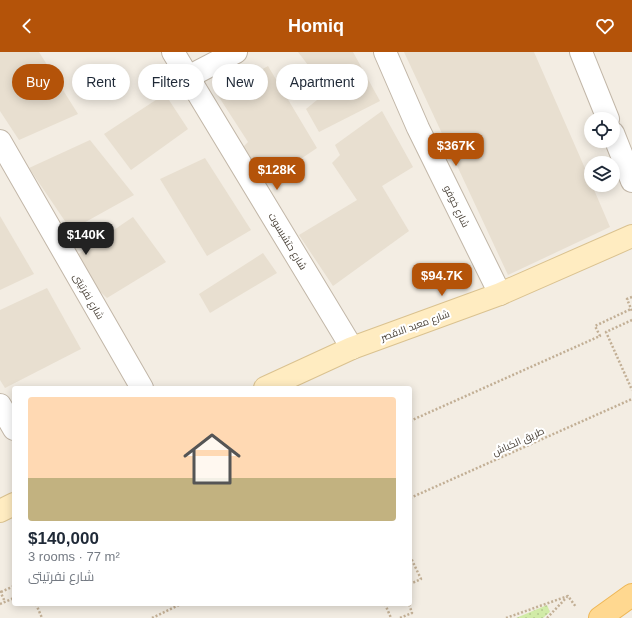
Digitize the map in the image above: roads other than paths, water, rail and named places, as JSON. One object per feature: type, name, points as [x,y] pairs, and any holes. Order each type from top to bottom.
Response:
[{"type":"main road","name":"شارع معبد الاقصر","points":[[269,386],[352,348],[500,294],[632,236]]},
{"type":"main road","points":[[0,511],[12,505]]},
{"type":"main road","points":[[591,615],[632,595]]},
{"type":"street","name":"شارع حتشبسوت","points":[[173,52],[180,64]]},
{"type":"street","points":[[204,69],[236,52]]},
{"type":"street","name":"شارع خوفو","points":[[385,52],[418,128],[500,294]]},
{"type":"street","points":[[581,52],[605,112]]},
{"type":"street","name":"شارع حتشبسوت","points":[[202,100],[352,348]]},
{"type":"street","name":"شارع نفرتيتى","points":[[0,142],[141,386]]},
{"type":"street","points":[[619,148],[632,181]]},
{"type":"street","points":[[0,405],[12,426]]}]
